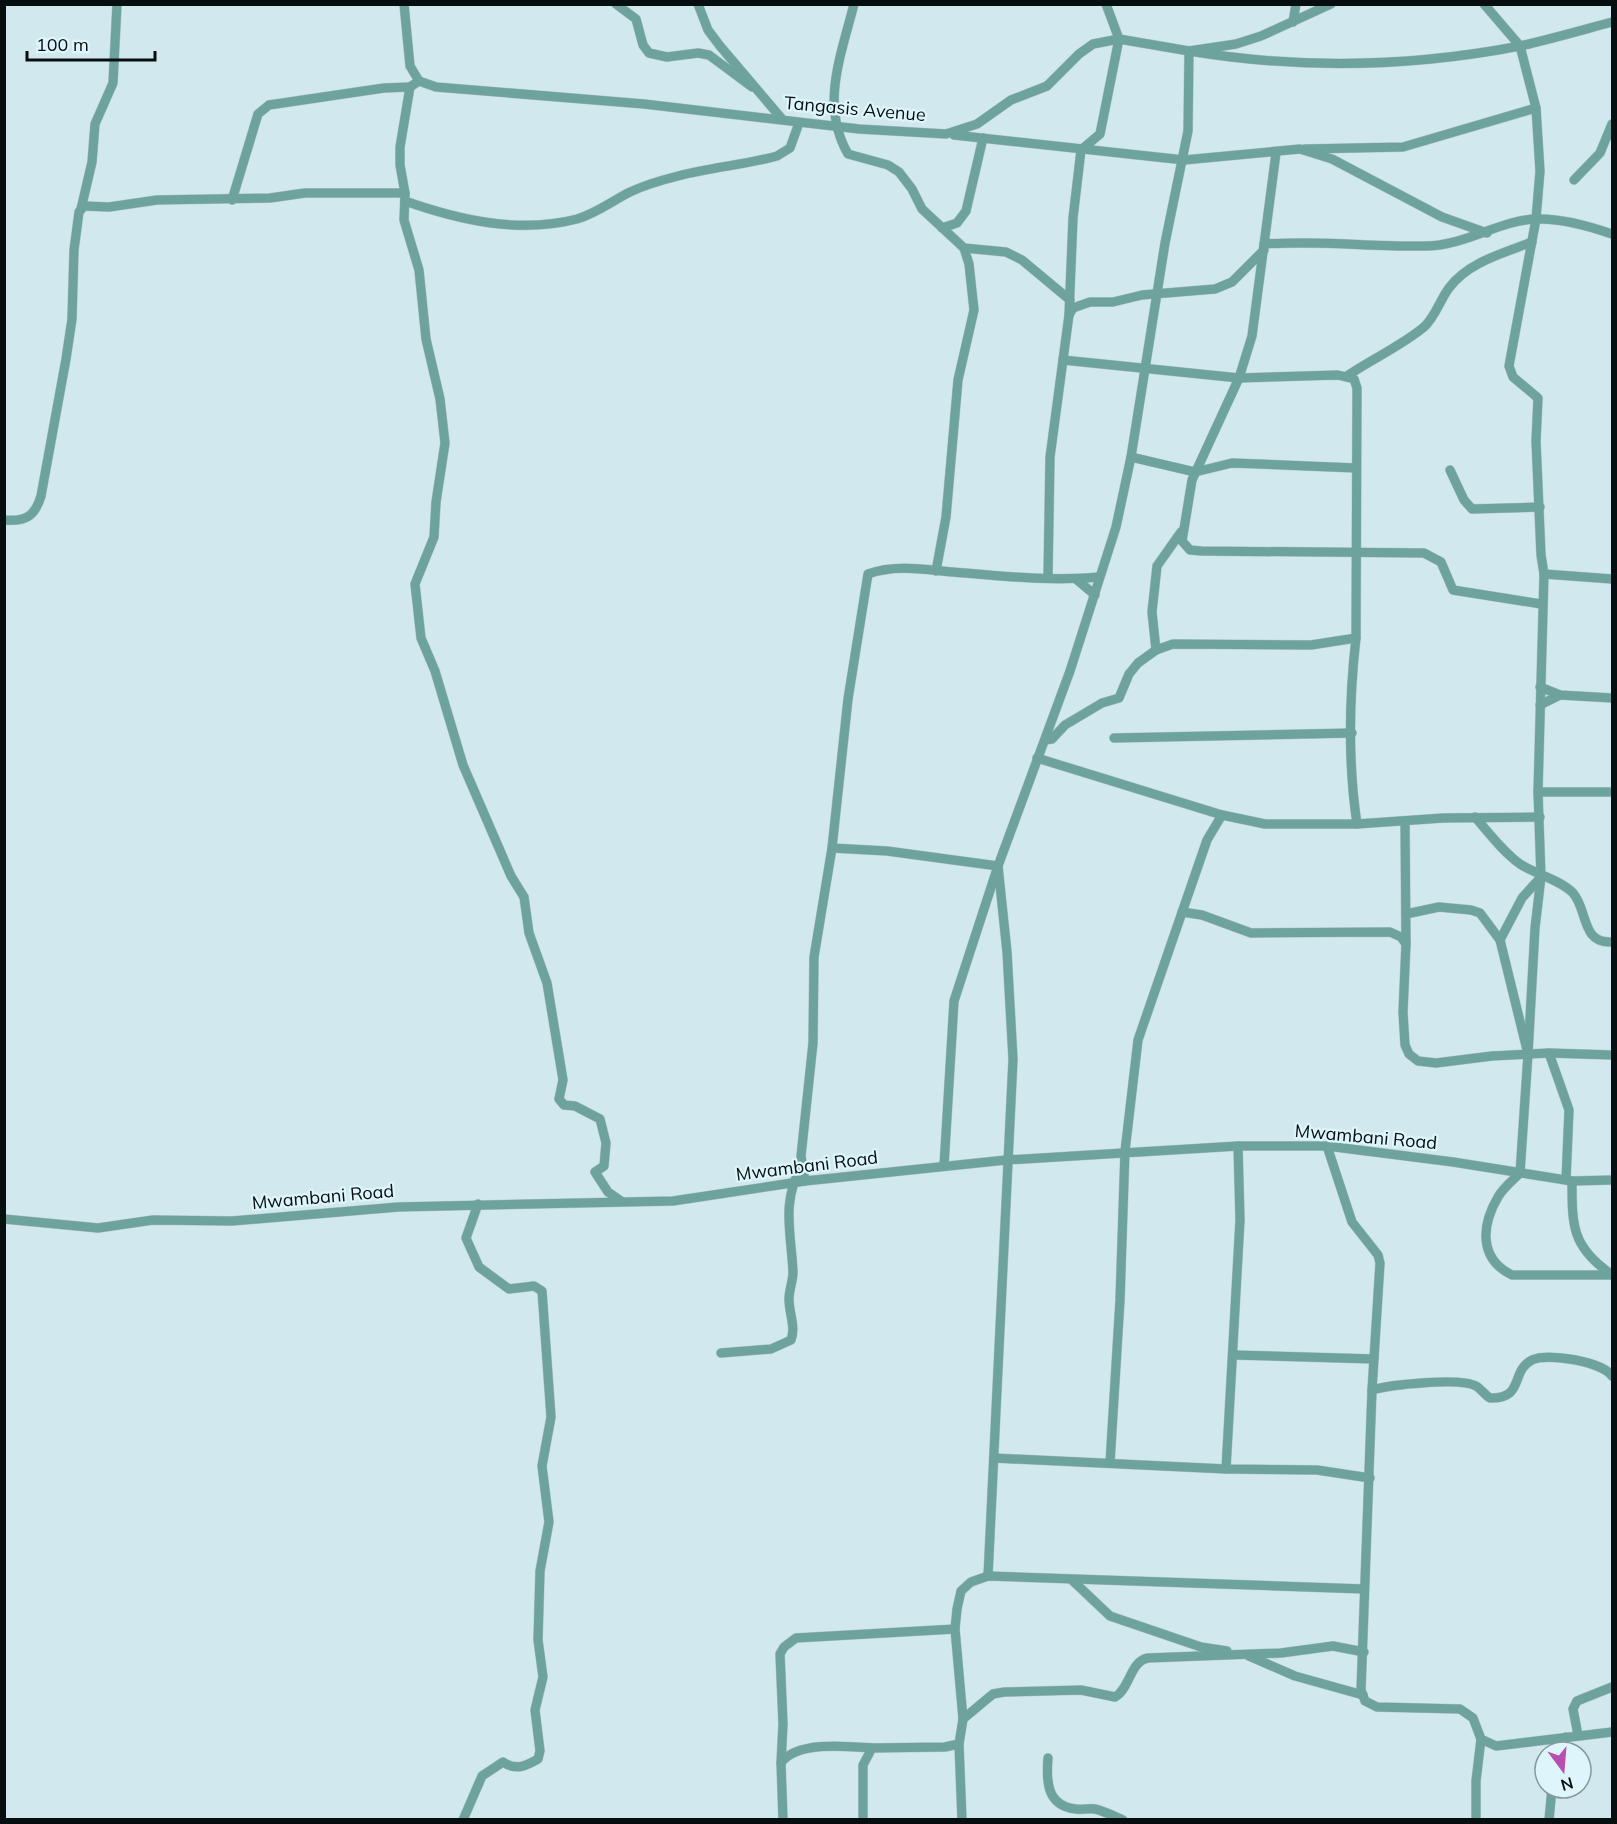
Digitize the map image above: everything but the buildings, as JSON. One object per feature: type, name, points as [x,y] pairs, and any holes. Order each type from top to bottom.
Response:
[{"type":"street","points":[[4,520],[28,519],[35,513],[41,496],[72,319],[74,249],[92,162],[95,124],[113,83],[117,4]]},
{"type":"street","points":[[232,200],[258,114],[269,105],[384,88],[410,87],[419,81],[410,66],[404,4]]},
{"type":"street","points":[[616,4],[636,19],[643,45],[649,53],[666,57],[698,53],[709,55],[752,87],[769,102],[782,119]]},
{"type":"street","points":[[698,4],[708,30],[752,87]]},
{"type":"street","points":[[854,4],[832,95],[834,125],[848,154],[888,165],[899,172],[912,189],[922,209],[964,248],[969,264],[974,310],[958,380],[946,517],[936,571]]},
{"type":"street","points":[[1048,577],[1050,457],[1069,315],[1072,218],[1081,150],[1100,134],[1119,39],[1106,4]]},
{"type":"street","points":[[1293,22],[1296,4]]},
{"type":"street","name":"Tangasis Avenue","points":[[419,81],[447,88],[644,104],[782,119],[799,123],[946,134],[977,124],[1011,100],[1047,86],[1079,54],[1093,44],[1119,39],[1189,51],[1236,44],[1293,22],[1331,4]]},
{"type":"street","points":[[1484,4],[1520,46],[1536,108],[1540,171],[1536,219],[1509,366],[1513,377],[1538,398],[1536,441],[1541,555],[1544,574],[1538,792],[1541,877],[1535,928],[1521,1173],[1498,1195],[1486,1221],[1487,1253],[1499,1268],[1512,1275],[1612,1275]]},
{"type":"street","points":[[944,1166],[954,1001],[998,866],[1095,595],[1116,527],[1131,457],[1165,243],[1184,160],[1188,131],[1189,51],[1240,60],[1306,64],[1412,60],[1520,46],[1612,22]]},
{"type":"street","points":[[410,87],[400,147],[405,197],[404,220],[419,270],[426,339],[440,399],[446,443],[436,502],[434,537],[415,584],[421,638],[435,671],[463,765],[511,876],[525,897],[529,933],[547,983],[563,1080],[559,1099],[564,1105],[575,1106],[600,1119],[607,1153],[604,1166],[596,1172],[608,1191],[621,1201]]},
{"type":"street","points":[[946,134],[1184,160],[1300,149],[1403,147],[1536,108]]},
{"type":"street","points":[[81,209],[89,204],[109,207],[157,200],[232,200],[305,193],[405,197],[432,210],[488,224],[532,224],[576,219],[600,210],[631,192],[680,176],[777,156],[790,148],[799,123]]},
{"type":"street","points":[[1575,180],[1600,153],[1612,124]]},
{"type":"street","points":[[1100,134],[1110,153]]},
{"type":"street","points":[[942,228],[957,223],[966,211],[983,138]]},
{"type":"street","points":[[1300,149],[1332,159],[1442,217],[1487,233]]},
{"type":"street","points":[[1276,153],[1252,336],[1239,378],[1195,472],[1182,530],[1182,541],[1190,550],[1424,553],[1441,562],[1453,590],[1542,604]]},
{"type":"street","points":[[1069,315],[1073,308],[1090,302],[1113,302],[1142,295],[1215,289],[1232,282],[1264,247],[1348,242],[1426,246],[1452,243],[1536,219],[1582,224],[1612,234]]},
{"type":"street","points":[[1347,376],[1415,334],[1427,324],[1450,286],[1477,264],[1532,242]]},
{"type":"street","points":[[964,248],[1006,252],[1022,260],[1070,300]]},
{"type":"street","points":[[1063,360],[1239,378],[1347,376],[1354,379],[1357,388],[1356,638],[1352,675],[1350,780],[1357,824]]},
{"type":"street","points":[[1131,457],[1195,472],[1232,462],[1356,468]]},
{"type":"street","points":[[1450,470],[1464,500],[1472,509],[1540,507]]},
{"type":"street","points":[[1156,650],[1152,612],[1157,566],[1162,556],[1174,546],[1182,530]]},
{"type":"street","points":[[805,1181],[802,1164],[813,1043],[814,957],[832,848],[848,699],[865,580],[868,574],[891,567],[1076,579],[1100,577]]},
{"type":"street","points":[[1544,574],[1612,579]]},
{"type":"street","points":[[1076,579],[1095,595]]},
{"type":"street","points":[[1045,740],[1052,739],[1065,725],[1102,703],[1119,698],[1130,674],[1156,650],[1173,644],[1311,645],[1356,638]]},
{"type":"street","points":[[1540,687],[1560,695],[1612,698]]},
{"type":"street","points":[[1539,705],[1560,695]]},
{"type":"street","points":[[1114,738],[1352,733]]},
{"type":"street","points":[[1037,758],[1222,814],[1265,824],[1357,824],[1475,817],[1540,817]]},
{"type":"street","points":[[1538,792],[1612,792]]},
{"type":"street","points":[[1110,1463],[1120,1300],[1125,1151],[1138,1040],[1207,840],[1222,814]]},
{"type":"street","points":[[1475,817],[1517,862],[1541,877],[1571,891],[1578,900],[1589,933],[1600,940],[1612,942]]},
{"type":"street","points":[[1405,821],[1406,944],[1403,1012],[1405,1045],[1409,1054],[1418,1061],[1436,1063],[1549,1053],[1612,1055]]},
{"type":"street","points":[[832,848],[887,851],[998,866]]},
{"type":"street","points":[[988,1576],[1012,1059],[1007,951],[998,866]]},
{"type":"street","points":[[1500,940],[1522,898],[1541,877]]},
{"type":"street","points":[[1406,915],[1439,907],[1471,910],[1480,914],[1500,940],[1528,1054]]},
{"type":"street","points":[[1182,912],[1202,915],[1251,933],[1390,932],[1401,937],[1406,944]]},
{"type":"street","points":[[1549,1053],[1566,1096],[1569,1110],[1569,1181],[1572,1209],[1581,1248],[1612,1275]]},
{"type":"street","points":[[1226,1469],[1234,1355],[1239,1220],[1238,1146]]},
{"type":"street","name":"Mwambani Road","points":[[4,1219],[98,1228],[153,1220],[231,1221],[398,1207],[673,1201],[805,1181],[944,1166],[1125,1151],[1238,1146],[1327,1146],[1569,1181],[1612,1180]]},
{"type":"street","points":[[1327,1146],[1352,1222],[1378,1255],[1361,1690],[1365,1701],[1377,1707],[1460,1709],[1473,1718],[1481,1739],[1476,1781],[1476,1820]]},
{"type":"street","points":[[721,1353],[771,1349],[791,1340],[794,1331],[789,1296],[793,1274],[788,1199],[791,1184],[802,1164]]},
{"type":"street","points":[[463,1820],[482,1776],[503,1762],[510,1766],[524,1767],[538,1759],[540,1751],[535,1710],[543,1677],[538,1640],[540,1570],[549,1522],[542,1466],[551,1417],[542,1291],[534,1286],[509,1289],[479,1267],[466,1238],[478,1204]]},
{"type":"street","points":[[1234,1355],[1374,1359]]},
{"type":"street","points":[[1372,1390],[1396,1384],[1421,1385],[1448,1381],[1475,1386],[1490,1398],[1500,1398],[1513,1390],[1525,1365],[1531,1360],[1557,1356],[1604,1368],[1612,1376]]},
{"type":"street","points":[[994,1458],[1226,1469],[1317,1470],[1370,1478]]},
{"type":"street","points":[[962,1820],[959,1744],[963,1719],[955,1629],[961,1591],[970,1582],[988,1576],[1364,1589]]},
{"type":"street","points":[[1072,1580],[1110,1616],[1201,1647],[1245,1654],[1295,1676],[1363,1695]]},
{"type":"street","points":[[783,1820],[780,1654],[791,1641],[796,1638],[955,1629]]},
{"type":"street","points":[[963,1719],[993,1695],[1004,1692],[1081,1690],[1115,1697],[1124,1689],[1142,1659],[1245,1654],[1333,1646],[1364,1652]]},
{"type":"street","points":[[1578,1735],[1573,1709],[1577,1701],[1612,1687]]},
{"type":"street","points":[[1481,1739],[1496,1746],[1612,1732]]},
{"type":"street","points":[[781,1763],[792,1752],[841,1746],[945,1748],[959,1744]]},
{"type":"street","points":[[863,1820],[863,1765],[872,1748]]},
{"type":"street","points":[[1048,1758],[1046,1780],[1049,1792],[1055,1800],[1067,1807],[1095,1809],[1123,1820]]},
{"type":"street","points":[[1549,1820],[1551,1800]]}]
